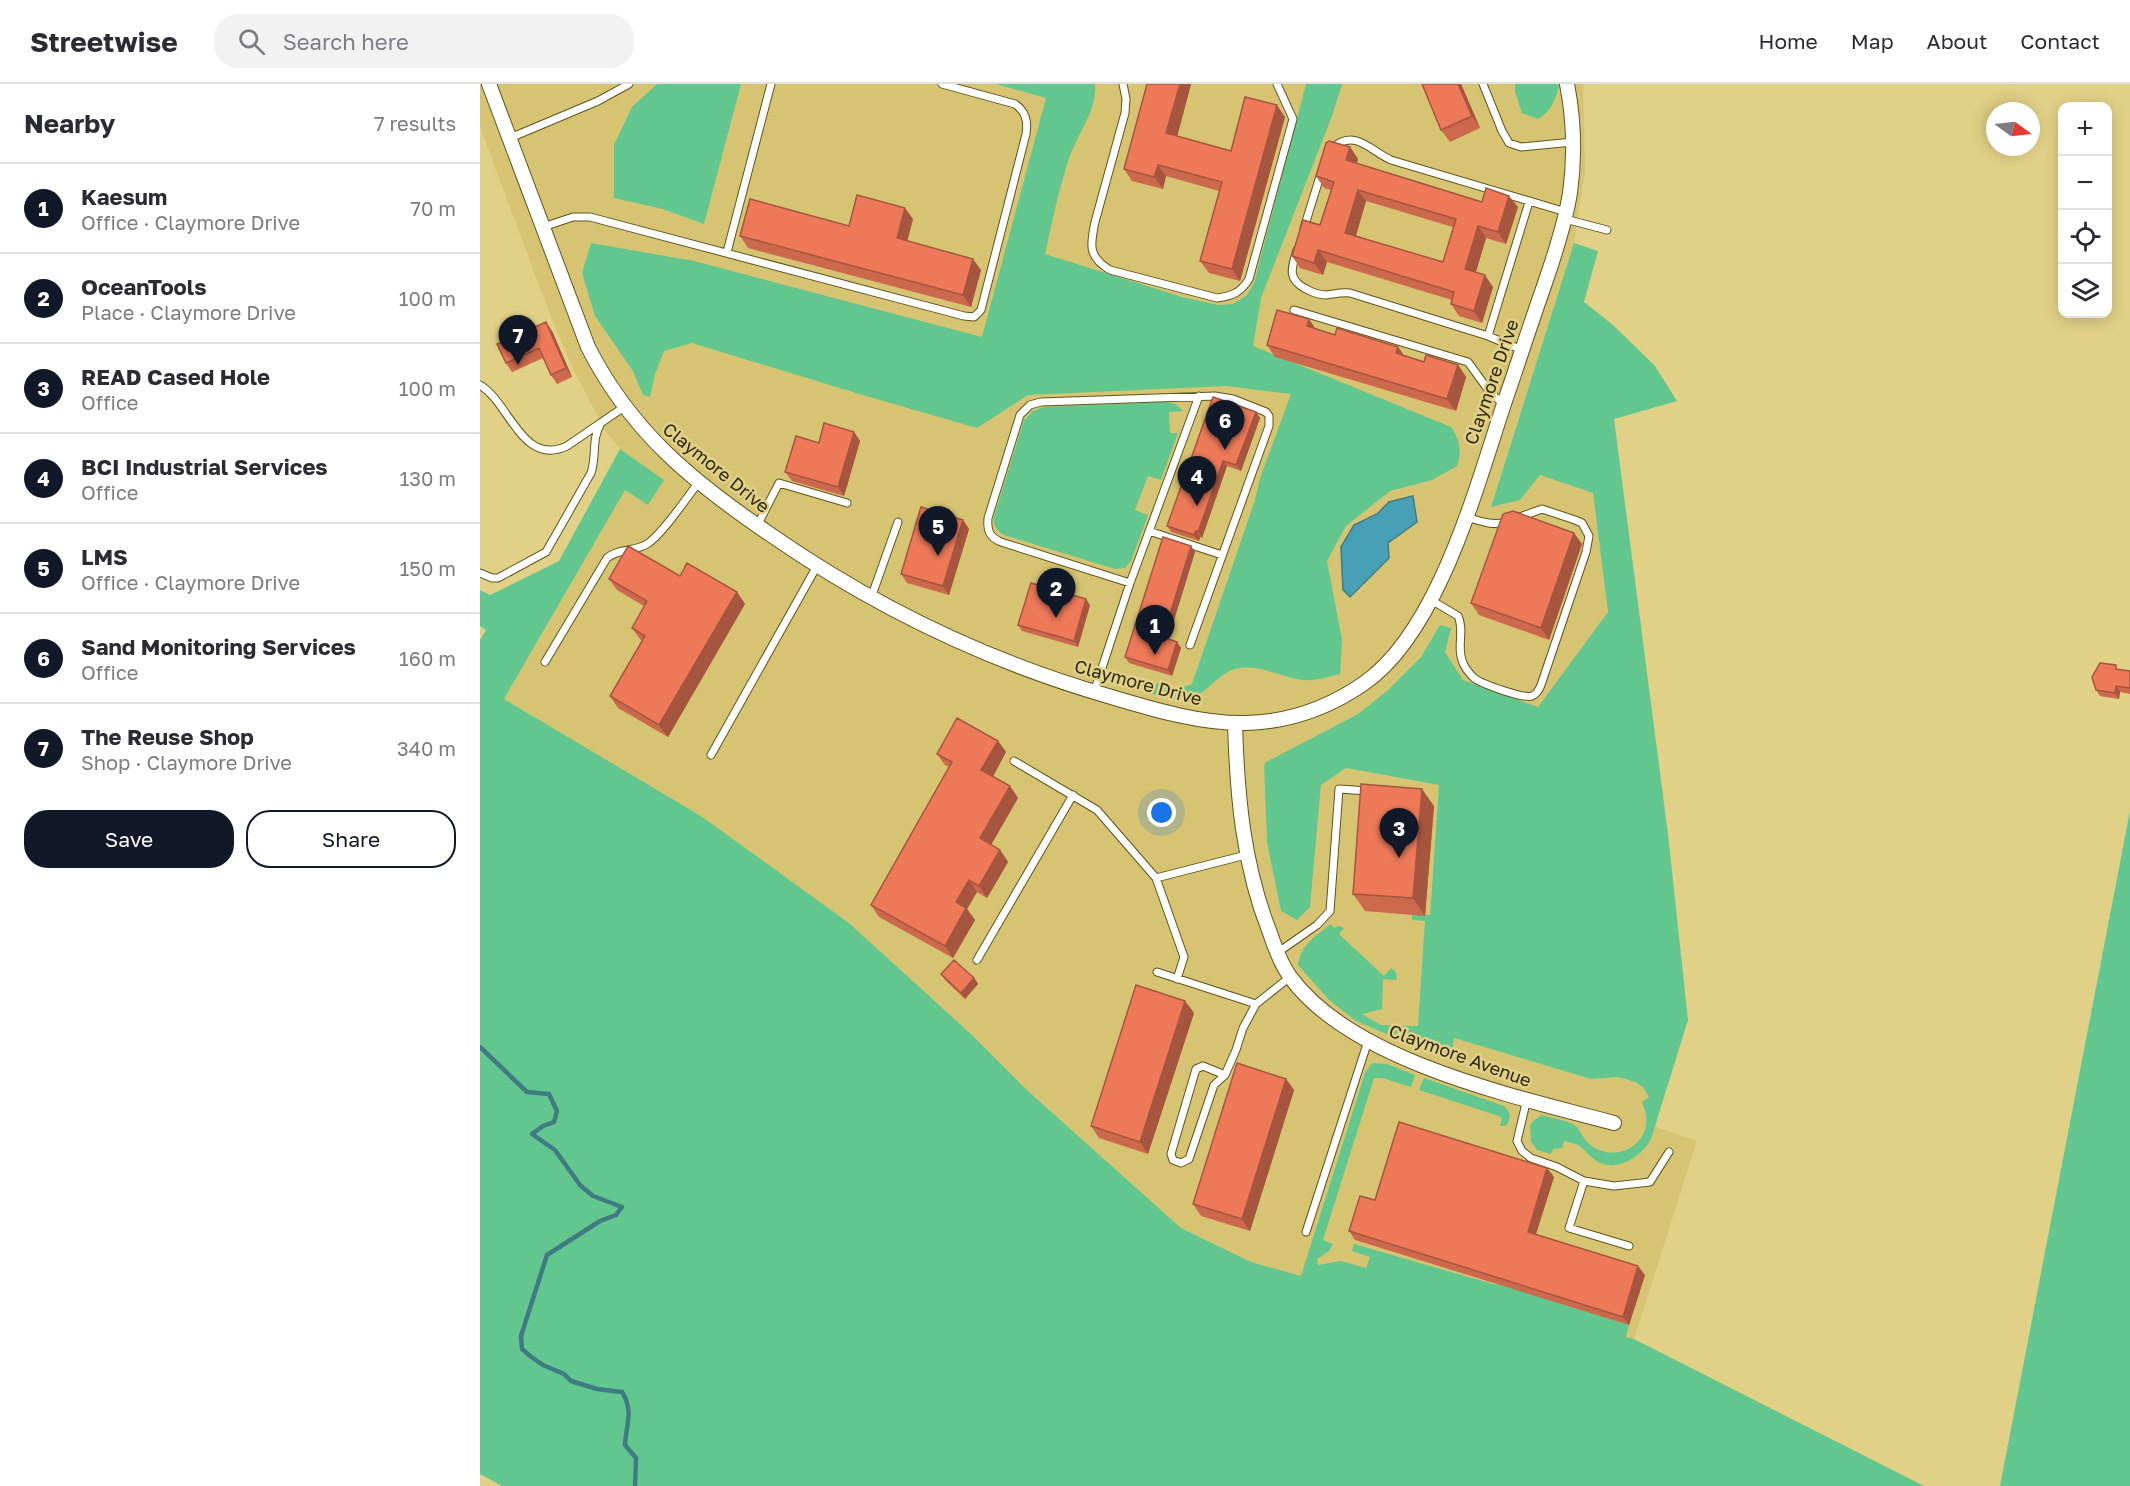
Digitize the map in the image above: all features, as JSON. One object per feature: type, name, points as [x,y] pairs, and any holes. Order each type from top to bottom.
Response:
[{"type":"street","name":"Claymore Drive","points":[[489,84],[588,347],[624,407],[660,448],[699,482],[757,526],[817,566],[871,598],[976,650],[1034,673],[1094,692],[1171,713],[1235,723],[1266,722],[1297,715],[1328,704],[1349,693],[1367,681],[1395,655],[1406,642],[1431,600],[1466,517],[1566,215],[1572,180],[1573,142],[1567,84]]},
{"type":"street","name":"Claymore Avenue","points":[[1235,723],[1238,794],[1246,855],[1257,901],[1277,953],[1290,977],[1308,998],[1329,1017],[1368,1041],[1426,1066],[1527,1099],[1614,1123]]},
{"type":"lane","points":[[510,138],[598,101],[615,87],[629,84]]},
{"type":"lane","points":[[726,252],[771,84]]},
{"type":"lane","points":[[543,226],[573,217],[590,217],[969,318],[979,314],[1026,134],[1026,119],[1024,112],[1015,104],[942,84]]},
{"type":"lane","points":[[1123,84],[1126,99],[1125,113],[1095,222],[1091,240],[1092,253],[1099,263],[1110,270],[1218,298],[1242,291],[1250,279],[1293,119],[1277,84]]},
{"type":"lane","points":[[1483,84],[1509,143],[1521,147],[1573,142]]},
{"type":"lane","points":[[1327,156],[1335,146],[1342,142],[1358,141],[1391,160],[1529,202],[1607,230]]},
{"type":"lane","points":[[1302,232],[1323,167]]},
{"type":"lane","points":[[1488,336],[1529,202]]},
{"type":"lane","points":[[1299,243],[1292,265],[1293,277],[1299,285],[1314,293],[1326,295],[1350,293],[1488,336],[1522,350]]},
{"type":"lane","points":[[1293,310],[1468,363],[1489,391],[1504,405]]},
{"type":"lane","points":[[480,385],[492,395],[526,440],[547,451],[559,450],[567,446],[624,407]]},
{"type":"lane","points":[[1094,692],[1130,583],[1199,396]]},
{"type":"lane","points":[[1130,583],[1001,542],[992,537],[987,525],[988,518],[1017,422],[1024,409],[1041,402],[1199,396],[1227,397],[1262,410],[1269,416],[1269,426],[1190,645]]},
{"type":"lane","points":[[480,573],[498,578],[546,552],[591,473],[594,463],[595,432],[601,423]]},
{"type":"lane","points":[[545,662],[607,558],[618,551],[647,544],[699,482]]},
{"type":"lane","points":[[757,526],[779,483],[847,503]]},
{"type":"lane","points":[[1431,600],[1458,616],[1461,626],[1460,655],[1474,678],[1521,696],[1536,694],[1586,552],[1589,536],[1582,523],[1542,510],[1497,525],[1466,517]]},
{"type":"lane","points":[[871,598],[898,522]]},
{"type":"lane","points":[[1149,531],[1222,555]]},
{"type":"lane","points":[[711,755],[817,566]]},
{"type":"lane","points":[[1014,761],[1096,810],[1156,878],[1184,957],[1178,979]]},
{"type":"lane","points":[[1277,953],[1317,925],[1330,911],[1340,789],[1373,791]]},
{"type":"lane","points":[[977,960],[1073,795]]},
{"type":"lane","points":[[1156,878],[1246,855]]},
{"type":"lane","points":[[1157,972],[1256,1004]]},
{"type":"lane","points":[[1224,1075],[1203,1066],[1196,1069],[1171,1154],[1173,1160],[1181,1163],[1189,1159],[1214,1085],[1224,1075],[1243,1028],[1256,1004],[1290,977]]},
{"type":"lane","points":[[1306,1232],[1368,1041]]},
{"type":"lane","points":[[1527,1099],[1517,1136],[1518,1146],[1531,1158],[1557,1167],[1584,1181],[1614,1186],[1650,1182],[1669,1152]]},
{"type":"lane","points":[[1584,1181],[1569,1228],[1629,1246]]},
{"type":"shaded area","points":[[480,84],[1583,84],[1585,172],[1574,243],[1491,506],[1520,500],[1540,475],[1593,493],[1608,612],[1538,707],[1463,680],[1445,652],[1440,625],[1421,657],[1388,690],[1358,714],[1274,758],[1264,772],[1267,843],[1281,911],[1310,907],[1321,785],[1346,768],[1439,785],[1430,916],[1454,1038],[1591,1079],[1618,1077],[1634,1082],[1643,1087],[1648,1094],[1656,1127],[1697,1141],[1634,1339],[1404,1291],[1307,1278],[1251,1262],[1181,1228],[1028,1091],[972,1035],[849,923],[701,816],[504,699],[625,489],[663,480],[620,449],[606,432],[574,371],[552,320],[480,127]]},
{"type":"green space","points":[[657,84],[741,84],[704,224],[663,209],[614,198],[614,145],[632,107]]},
{"type":"green space","points":[[996,84],[1095,84],[1090,113],[1065,170],[1045,254],[1182,297],[1218,305],[1233,304],[1247,295],[1254,283],[1306,84],[1342,84],[1332,116],[1261,298],[1253,346],[1451,427],[1460,450],[1457,466],[1432,480],[1390,491],[1346,526],[1327,561],[1342,640],[1340,674],[1303,680],[1256,668],[1240,668],[1225,674],[1193,698],[1173,699],[1153,694],[1152,688],[1158,683],[1180,688],[1192,684],[1255,500],[1260,478],[1291,394],[1227,386],[1028,395],[977,428],[692,343],[664,351],[655,374],[650,397],[643,395],[633,371],[595,316],[582,273],[591,243],[694,261],[982,337],[1046,98]]},
{"type":"green space","points":[[1515,84],[1558,84],[1559,86],[1552,105],[1538,119],[1522,113],[1515,92]]},
{"type":"green space","points":[[1574,243],[1598,251],[1584,302],[1613,325],[1655,366],[1677,401],[1614,419],[1668,834],[1688,1020],[1651,1139],[1636,1156],[1615,1165],[1600,1163],[1578,1145],[1564,1141],[1562,1148],[1553,1149],[1551,1154],[1537,1150],[1531,1141],[1530,1126],[1541,1115],[1560,1120],[1577,1127],[1586,1141],[1594,1148],[1608,1152],[1622,1151],[1636,1144],[1645,1129],[1646,1116],[1642,1102],[1649,1097],[1643,1087],[1618,1077],[1591,1079],[1454,1038],[1451,1061],[1356,1021],[1329,1000],[1298,965],[1302,951],[1310,941],[1331,924],[1334,928],[1339,926],[1344,928],[1339,934],[1384,976],[1391,968],[1396,972],[1397,980],[1383,979],[1382,1009],[1362,1014],[1381,1025],[1418,1026],[1425,921],[1412,920],[1412,914],[1430,915],[1439,785],[1346,768],[1321,785],[1310,907],[1297,920],[1281,911],[1267,843],[1264,766],[1266,762],[1358,714],[1388,690],[1421,657],[1440,625],[1451,628],[1445,652],[1463,680],[1538,707],[1608,612],[1593,493],[1540,475],[1520,500],[1491,507]]},
{"type":"green space","points":[[1165,402],[1176,404],[1183,411],[1169,412],[1170,433],[1178,433],[1161,480],[1148,476],[1135,510],[1148,515],[1131,561],[1125,568],[1115,569],[1004,535],[997,530],[994,517],[1024,420],[1033,411],[1044,407]]},
{"type":"green space","points":[[620,449],[664,480],[648,505],[625,490],[504,699],[701,816],[849,923],[972,1035],[1028,1091],[1181,1228],[1251,1262],[1301,1276],[1365,1073],[1372,1063],[1387,1064],[1415,1075],[1411,1087],[1382,1078],[1374,1078],[1323,1240],[1333,1244],[1329,1251],[1317,1259],[1318,1265],[1341,1261],[1366,1268],[1370,1257],[1352,1251],[1354,1244],[1502,1285],[1629,1325],[1626,1337],[1924,1486],[502,1486],[480,1474],[480,640],[486,630],[480,626],[480,590],[490,595],[559,561]]},
{"type":"green space","points":[[2130,811],[2130,1486],[2000,1486]]},
{"type":"green space","points":[[1424,1078],[1504,1106],[1509,1113],[1509,1121],[1505,1126],[1500,1126],[1502,1117],[1419,1090]]},
{"type":"water","points":[[1413,496],[1417,522],[1388,543],[1389,558],[1350,597],[1343,590],[1341,547],[1354,525],[1377,514],[1389,502]]},
{"type":"building","points":[[1147,84],[1180,84],[1166,133],[1231,151],[1245,97],[1277,105],[1232,269],[1200,261],[1222,182],[1158,165],[1154,177],[1124,169]]},
{"type":"building","points":[[1422,84],[1458,84],[1472,116],[1441,130]]},
{"type":"building","points":[[1329,141],[1350,147],[1346,160],[1482,202],[1486,188],[1509,196],[1498,232],[1478,226],[1465,269],[1485,275],[1474,311],[1451,304],[1454,292],[1318,250],[1314,263],[1292,256],[1303,220],[1320,225],[1334,182],[1316,176],[1326,143]],"holes":[[[1358,190],[1456,219],[1443,262],[1345,233]]]},
{"type":"building","points":[[857,195],[905,208],[897,238],[973,259],[963,295],[740,236],[750,199],[849,226]]},
{"type":"building","points":[[1277,310],[1309,319],[1307,326],[1335,335],[1337,328],[1398,347],[1396,353],[1424,362],[1426,355],[1458,365],[1447,399],[1267,345]]},
{"type":"building","points":[[546,322],[566,368],[551,375],[539,348],[506,363],[497,344]]},
{"type":"building","points":[[1213,397],[1256,412],[1236,465],[1223,461],[1198,532],[1196,531],[1194,535],[1167,526]]},
{"type":"building","points":[[824,423],[854,432],[838,487],[785,472],[796,436],[819,443]]},
{"type":"building","points":[[921,507],[963,520],[943,586],[901,574]]},
{"type":"building","points":[[1513,511],[1574,533],[1541,628],[1471,603],[1503,514]]},
{"type":"building","points":[[1163,537],[1191,546],[1163,637],[1177,642],[1168,670],[1125,657]]},
{"type":"building","points":[[628,546],[680,576],[687,563],[737,592],[659,725],[610,696],[645,636],[632,628],[647,601],[609,579]]},
{"type":"building","points":[[1031,583],[1086,599],[1074,641],[1018,625]]},
{"type":"building","points":[[2100,663],[2116,665],[2116,669],[2130,671],[2130,688],[2116,686],[2115,693],[2096,690],[2092,677]]},
{"type":"building","points":[[957,718],[998,741],[981,770],[1010,786],[980,838],[1000,850],[979,886],[969,880],[956,902],[966,908],[945,946],[871,905],[952,762],[937,754]]},
{"type":"building","points":[[1361,784],[1422,789],[1413,898],[1353,894]]},
{"type":"building","points":[[954,960],[974,978],[961,993],[941,974]]},
{"type":"building","points":[[1136,985],[1185,1001],[1140,1142],[1091,1126]]},
{"type":"building","points":[[1237,1063],[1286,1079],[1242,1219],[1193,1204]]},
{"type":"building","points":[[1399,1122],[1547,1168],[1528,1232],[1638,1266],[1623,1317],[1349,1231],[1360,1196],[1375,1200]]},
{"type":"waterway","points":[[480,1047],[527,1092],[549,1094],[557,1111],[554,1122],[532,1134],[555,1150],[580,1185],[593,1196],[622,1207],[616,1215],[600,1221],[547,1255],[521,1336],[522,1349],[543,1365],[564,1374],[571,1381],[597,1389],[622,1392],[628,1405],[625,1445],[636,1458],[635,1486]]},
{"type":"place","name":"The Reuse Shop","points":[[518,365]]},
{"type":"place","name":"Sand Monitoring Services","points":[[1225,450]]},
{"type":"place","name":"BCI Industrial Services","points":[[1197,506]]},
{"type":"place","name":"LMS","points":[[938,556]]},
{"type":"place","name":"OceanTools","points":[[1056,618]]},
{"type":"place","name":"Kaesum","points":[[1155,655]]},
{"type":"place","name":"READ Cased Hole","points":[[1399,858]]}]
